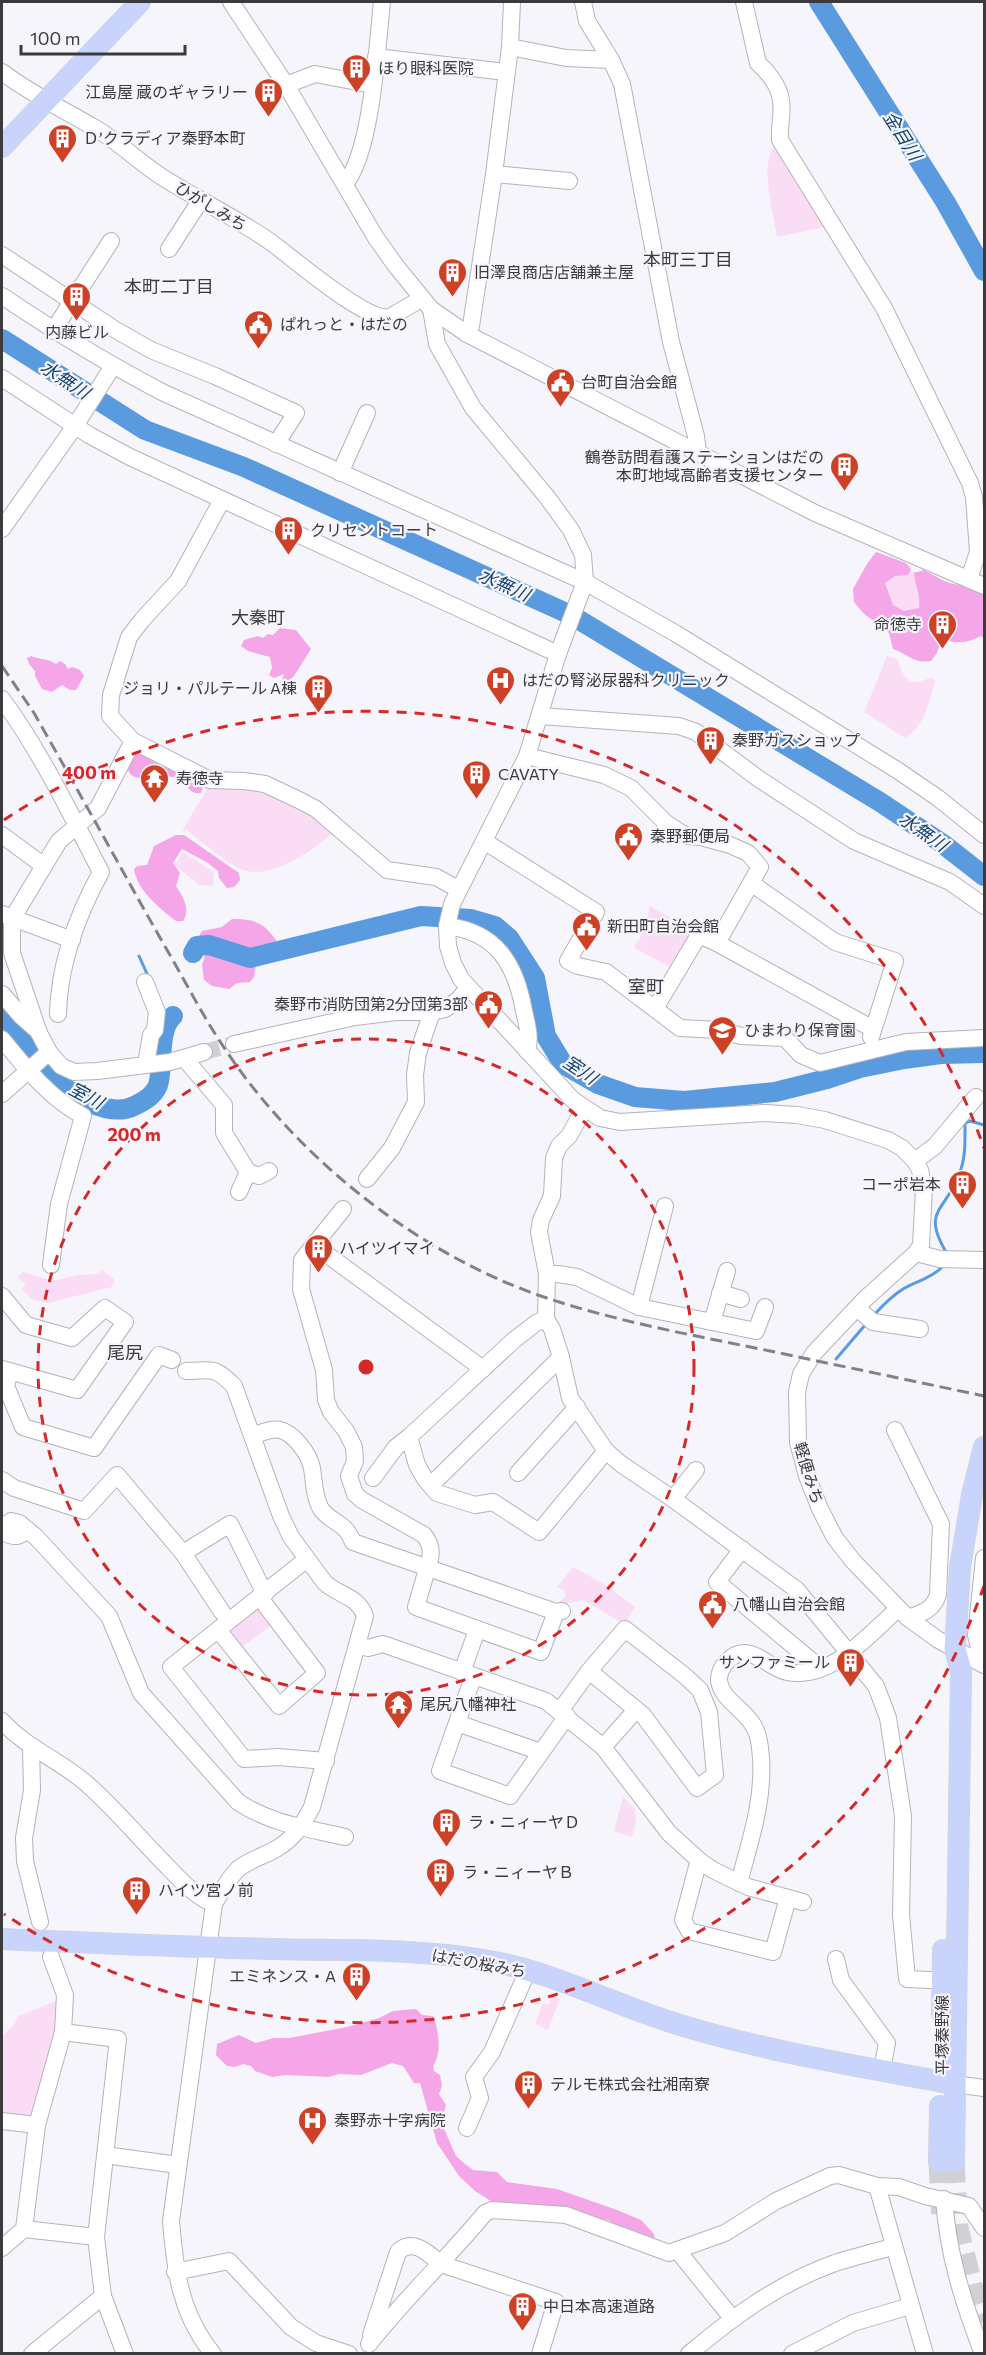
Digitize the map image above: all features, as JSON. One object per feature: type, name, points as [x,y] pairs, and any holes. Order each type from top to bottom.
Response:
[{"type":"main road","points":[[2,147],[132,4]]},
{"type":"main road","name":"平塚秦野線","points":[[946,2162],[950,1981],[949,1665],[955,1649],[960,1568],[972,1495],[984,1447]]},
{"type":"main road","name":"はだの桜みち","points":[[2,1940],[413,1952],[488,1961],[573,1984],[684,2026],[733,2040],[947,2083]]},
{"type":"street","points":[[231,2],[286,85],[376,238],[426,304],[467,334],[815,513],[977,583],[978,552],[974,497],[970,483],[884,308],[784,147],[779,127],[781,100],[776,86],[766,70],[758,63],[744,2]]},
{"type":"street","points":[[345,184],[354,173],[361,153],[373,85],[382,2]]},
{"type":"street","points":[[467,334],[471,326],[494,174],[510,47],[512,2]]},
{"type":"street","points":[[583,2],[587,21],[611,60],[622,84],[671,342],[696,436],[698,453]]},
{"type":"street","points":[[510,47],[566,58],[611,60]]},
{"type":"street","points":[[376,57],[506,72]]},
{"type":"street","name":"ひがしみち","points":[[2,72],[20,86],[98,130],[160,176],[271,242],[336,292],[376,316],[390,317],[426,304]]},
{"type":"street","points":[[286,85],[315,74],[373,85]]},
{"type":"street","points":[[494,174],[569,181]]},
{"type":"street","points":[[176,245],[200,201]]},
{"type":"street","points":[[53,331],[111,241]]},
{"type":"street","points":[[2,255],[72,302],[151,350],[296,413],[276,444]]},
{"type":"street","points":[[2,296],[110,370],[584,584],[675,633],[897,770],[982,830]]},
{"type":"street","points":[[426,304],[437,344],[473,408],[547,497],[571,530],[583,555],[584,584],[559,651],[527,756],[455,897],[448,925],[448,946],[453,963],[468,988],[573,1100],[600,1118],[620,1122],[765,1113],[797,1114],[825,1120],[888,1140],[903,1148],[915,1161],[924,1189],[923,1237],[916,1253],[940,1259],[984,1260]]},
{"type":"street","points":[[2,529],[79,421],[110,370]]},
{"type":"street","points":[[2,378],[79,421],[130,457],[559,651]]},
{"type":"street","points":[[339,472],[367,413]]},
{"type":"street","points":[[222,500],[178,581],[142,620],[125,646],[111,695],[109,710],[114,722],[134,741],[210,780],[265,784],[285,793],[316,809],[387,870],[436,877],[455,897]]},
{"type":"street","points":[[2,699],[19,722],[101,872],[90,891],[72,940],[59,996],[58,1014]]},
{"type":"street","points":[[540,716],[679,726],[696,732],[759,779],[854,841],[951,882],[984,906]]},
{"type":"street","points":[[134,741],[98,808],[59,841],[7,917],[12,953],[39,1033],[49,1052],[61,1066],[74,1072],[177,1060],[204,1052]]},
{"type":"street","points":[[527,756],[604,775],[631,788],[666,822],[681,833],[730,845],[748,853],[760,867],[717,943]]},
{"type":"street","points":[[2,835],[44,866]]},
{"type":"street","points":[[484,841],[596,912],[568,961],[578,966],[606,972],[656,1007],[680,1028],[719,1030],[741,1036],[785,1038],[801,1055],[820,1063],[906,1042],[984,1038]]},
{"type":"street","points":[[751,883],[835,942],[902,962],[873,1029],[869,1043],[871,1050]]},
{"type":"street","points":[[7,917],[72,940]]},
{"type":"street","points":[[448,925],[479,934],[506,958],[513,968],[530,1040],[527,1051]]},
{"type":"street","points":[[656,1007],[699,935],[873,1029]]},
{"type":"street","points":[[145,982],[157,1012],[155,1030],[151,1035],[149,1064]]},
{"type":"street","points":[[234,1044],[355,1017],[396,1012],[432,1012],[452,1005],[468,988]]},
{"type":"street","points":[[2,994],[39,1033]]},
{"type":"street","points":[[367,1179],[392,1148],[416,1102],[415,1075],[418,1053],[432,1012]]},
{"type":"street","points":[[2,1039],[66,1107],[83,1116],[59,1204],[51,1266]]},
{"type":"street","points":[[2,1094],[49,1052]]},
{"type":"street","points":[[177,1060],[224,1105],[224,1133],[248,1172],[259,1176],[269,1171]]},
{"type":"street","points":[[915,1161],[935,1146],[975,1097]]},
{"type":"street","points":[[584,1109],[569,1136],[559,1146],[554,1158],[552,1196],[541,1220],[539,1232],[547,1274],[546,1319],[552,1329],[561,1357],[570,1398],[606,1451],[797,1590],[876,1686],[888,1718],[903,1816],[901,1915],[907,1979],[950,1981]]},
{"type":"street","points":[[239,1192],[248,1172]]},
{"type":"street","points":[[639,1307],[665,1206]]},
{"type":"street","points":[[253,1436],[270,1430],[281,1430],[295,1440],[306,1454],[312,1468],[320,1508],[331,1520],[345,1529],[353,1542],[428,1567],[559,1611],[541,1652],[416,1607],[428,1567],[432,1551],[429,1543],[424,1535],[362,1500],[351,1487],[349,1476],[355,1461],[354,1447],[346,1431],[331,1412],[326,1400],[324,1370],[301,1289],[302,1258],[343,1209]]},
{"type":"street","points":[[314,1245],[483,1369]]},
{"type":"street","name":"軽便みち","points":[[916,1253],[865,1315],[814,1353],[801,1374],[797,1392],[798,1442],[807,1476],[835,1538],[903,1613],[937,1639],[984,1664]]},
{"type":"street","points":[[712,1322],[727,1271]]},
{"type":"street","points":[[547,1274],[577,1277],[639,1307],[756,1331],[765,1307]]},
{"type":"street","points":[[720,1293],[741,1299]]},
{"type":"street","points":[[2,1296],[26,1325],[72,1338],[105,1308],[125,1322],[77,1390],[6,1370],[6,1386],[23,1427],[94,1448],[159,1355],[172,1360]]},
{"type":"street","points":[[865,1315],[920,1329]]},
{"type":"street","points":[[373,1478],[396,1447],[514,1340],[536,1323],[546,1319]]},
{"type":"street","points":[[431,1485],[561,1357]]},
{"type":"street","points":[[186,1371],[203,1368],[222,1374],[234,1386],[281,1516],[291,1537],[332,1589],[360,1605],[365,1616],[312,1807],[302,1826],[291,1838],[237,1870],[214,1904],[171,2221],[176,2272],[188,2311],[213,2354]]},
{"type":"street","points":[[518,1473],[578,1407]]},
{"type":"street","points":[[739,1883],[761,1801],[763,1781],[757,1731],[751,1721],[722,1691],[719,1681],[720,1670],[728,1660],[745,1653],[756,1656],[786,1672],[809,1672],[835,1662],[903,1613],[930,1609],[938,1596],[941,1524],[896,1430]]},
{"type":"street","points":[[409,1437],[417,1466],[437,1492],[475,1505],[493,1502],[539,1532],[606,1451]]},
{"type":"street","points":[[673,1499],[696,1470]]},
{"type":"street","points":[[2,1480],[14,1488],[84,1511],[117,1475],[183,1553],[222,1612]]},
{"type":"street","points":[[183,1553],[230,1524],[263,1596],[317,1673],[279,1706],[219,1631]]},
{"type":"street","points":[[28,1530],[109,1616],[141,1693],[238,1802],[255,1813],[277,1822],[345,1837]]},
{"type":"street","points":[[742,1550],[717,1582],[820,1668]]},
{"type":"street","points":[[984,1558],[975,1635],[984,1664]]},
{"type":"street","points":[[308,1559],[171,1667],[244,1759],[278,1757],[326,1761]]},
{"type":"street","points":[[477,1630],[457,1723],[440,1771],[510,1796],[541,1752],[589,1671],[625,1629],[700,1690],[709,1712],[715,1775],[697,1788],[643,1715],[589,1671]]},
{"type":"street","points":[[358,1645],[368,1648],[383,1644],[467,1677],[546,1701],[566,1710],[603,1747],[669,1833],[701,1862],[739,1883],[796,1900],[773,1952],[688,1931],[683,1920],[701,1862]]},
{"type":"street","points":[[603,1747],[636,1710]]},
{"type":"street","points":[[457,1723],[541,1752]]},
{"type":"street","points":[[4,1729],[87,1784],[182,1882],[204,1900],[214,1904]]},
{"type":"street","points":[[31,1747],[32,1790],[24,1838],[25,1861],[40,1922]]},
{"type":"street","points":[[2,2247],[24,2229],[37,2125],[63,2032],[66,1995],[51,1957]]},
{"type":"street","points":[[836,1959],[841,1980],[887,2043],[882,2070]]},
{"type":"street","points":[[467,2128],[480,2098],[474,2077],[492,2052],[528,1970]]},
{"type":"street","points":[[63,2032],[118,2039],[96,2237],[103,2296],[125,2354]]},
{"type":"street","points":[[947,2083],[984,2088]]},
{"type":"street","points":[[2,2121],[37,2125]]},
{"type":"street","points":[[105,2155],[178,2165]]},
{"type":"street","points":[[367,2349],[484,2212],[492,2210],[566,2216],[669,2253],[725,2233],[776,2201],[830,2176],[839,2175],[877,2186],[899,2187],[925,2196],[969,2206],[984,2228]]},
{"type":"street","points":[[877,2186],[925,2354]]},
{"type":"street","points":[[944,2199],[947,2233],[962,2299],[983,2354]]},
{"type":"street","points":[[24,2229],[96,2237]]},
{"type":"street","points":[[396,2236],[421,2249],[441,2264],[556,2302],[545,2352]]},
{"type":"street","points":[[367,2349],[398,2252],[409,2246],[421,2249]]},
{"type":"street","points":[[689,2354],[732,2318],[776,2290],[836,2263],[893,2247]]},
{"type":"street","points":[[677,2250],[732,2318]]},
{"type":"street","points":[[176,2272],[229,2261],[291,2327],[316,2343],[349,2354]]},
{"type":"street","points":[[32,2354],[103,2296]]},
{"type":"street","points":[[792,2354],[854,2323],[910,2306]]},
{"type":"shaded area","points":[[774,147],[825,227],[777,237],[768,177],[770,155]]},
{"type":"shaded area","points":[[876,552],[906,563],[911,569],[908,575],[895,576],[885,583],[893,605],[904,611],[919,608],[914,573],[924,570],[947,582],[984,592],[984,639],[981,636],[966,642],[956,642],[942,638],[937,653],[931,661],[925,662],[915,660],[893,649],[889,633],[863,613],[854,602],[853,589]]},
{"type":"shaded area","points":[[879,557],[952,588],[933,626],[859,596]]},
{"type":"shaded area","points":[[280,628],[296,630],[311,649],[294,676],[286,684],[280,685],[284,674],[274,678],[269,675],[272,668],[270,657],[248,651],[241,646],[244,640],[258,636],[263,638],[268,634],[273,635]]},
{"type":"shaded area","points":[[31,656],[56,664],[60,661],[68,669],[72,667],[80,670],[84,676],[76,690],[70,690],[62,685],[52,692],[42,689],[27,658]]},
{"type":"shaded area","points":[[887,656],[897,659],[904,675],[910,681],[919,682],[933,678],[935,682],[922,720],[905,738],[864,712]]},
{"type":"shaded area","points":[[139,746],[204,784],[201,793],[192,792],[184,779],[155,774],[152,778],[142,778],[130,774],[128,765]]},
{"type":"shaded area","points":[[210,784],[277,793],[335,831],[305,854],[280,867],[255,872],[244,870],[222,858],[186,830],[182,831]]},
{"type":"shaded area","points":[[176,835],[184,835],[239,873],[240,880],[234,887],[227,888],[219,878],[218,871],[182,849],[173,863],[180,873],[176,886],[186,908],[183,921],[176,921],[150,898],[139,884],[134,869],[137,866],[147,865],[154,846]]},
{"type":"shaded area","points":[[183,852],[214,872],[213,886],[199,885],[175,865]]},
{"type":"shaded area","points":[[650,906],[695,932],[674,969],[634,948],[645,929]]},
{"type":"shaded area","points":[[232,919],[262,925],[276,940],[273,951],[257,956],[254,977],[250,982],[237,983],[229,989],[212,986],[204,980],[202,965],[205,956],[198,938],[202,931],[222,927]]},
{"type":"shaded area","points":[[102,1270],[115,1280],[112,1287],[48,1303],[33,1300],[21,1289],[26,1285],[18,1277],[23,1272],[53,1281],[77,1275],[98,1274]]},
{"type":"shaded area","points":[[573,1567],[604,1584],[635,1607],[624,1624],[583,1600],[569,1603],[559,1609],[553,1607],[565,1597],[565,1591],[557,1587]]},
{"type":"shaded area","points":[[257,1607],[274,1623],[238,1650],[227,1629]]},
{"type":"shaded area","points":[[623,1797],[635,1809],[636,1821],[632,1837],[614,1831]]},
{"type":"shaded area","points":[[552,1996],[560,1999],[548,2030],[535,2024],[543,2003],[549,2005]]},
{"type":"shaded area","points":[[62,1998],[59,2031],[34,2117],[2,2115],[2,2037],[15,2023],[17,2017]]},
{"type":"shaded area","points":[[416,2009],[422,2015],[433,2016],[437,2028],[439,2048],[433,2066],[434,2071],[440,2075],[442,2086],[439,2094],[446,2105],[441,2122],[456,2156],[473,2170],[497,2172],[507,2182],[557,2189],[641,2220],[654,2234],[655,2239],[650,2240],[636,2231],[608,2220],[494,2203],[475,2191],[459,2176],[437,2143],[420,2083],[414,2083],[403,2066],[392,2063],[361,2075],[272,2077],[243,2064],[235,2067],[227,2066],[216,2055],[217,2044],[239,2035],[256,2043],[274,2038],[289,2038],[347,2027],[379,2018],[393,2011]]},
{"type":"waterway","name":"金目川","points":[[819,2],[946,203],[984,271]]},
{"type":"waterway","name":"水無川","points":[[2,339],[145,430],[244,467],[571,615],[880,802],[943,844],[984,876]]},
{"type":"waterway","name":"室川","points":[[193,953],[197,946],[209,945],[250,958],[421,916],[471,919],[495,926],[509,938],[535,978],[546,1036],[563,1064],[598,1084],[635,1097],[684,1101],[775,1092],[860,1068],[904,1059],[941,1054],[984,1053]]},
{"type":"waterway","points":[[139,956],[148,976]]},
{"type":"waterway","name":"室川","points":[[2,1011],[57,1081],[88,1102],[112,1109],[134,1106],[156,1090],[163,1037],[168,1022],[173,1016]]},
{"type":"waterway","points":[[946,1252],[936,1228],[938,1212],[961,1170],[965,1123],[970,1121],[984,1125]]},
{"type":"waterway","points":[[874,1315],[899,1292],[941,1268]]},
{"type":"waterway","points":[[836,1359],[866,1324]]},
{"type":"tunnel","points":[[204,1052],[234,1044]]},
{"type":"tunnel","points":[[939,2162],[942,2219]]},
{"type":"tunnel","points":[[954,2162],[958,2228],[974,2293],[984,2322]]},
{"type":"railway","points":[[2,666],[34,713],[223,1046],[252,1086],[285,1125],[322,1162],[361,1195],[403,1226],[447,1253],[492,1276],[538,1295],[653,1327],[984,1396]]},
{"type":"place","name":"ほり眼科医院","points":[[357,94]]},
{"type":"place","name":"江島屋 蔵のギャラリー","points":[[269,118]]},
{"type":"place","name":"Ｄ’クラディア秦野本町","points":[[62,164]]},
{"type":"place","name":"旧澤良商店店舗兼主屋","points":[[453,298]]},
{"type":"place","name":"内藤ビル","points":[[77,322]]},
{"type":"place","name":"ぱれっと・はだの","points":[[259,350]]},
{"type":"place","name":"台町自治会館","points":[[560,408]]},
{"type":"place","name":"鶴巻訪問看護ステーションはだの 本町地域高齢者支援センター","points":[[845,492]]},
{"type":"place","name":"クリセントコート","points":[[289,556]]},
{"type":"place","name":"命徳寺","points":[[943,650]]},
{"type":"place","name":"はだの腎泌尿器科クリニック","points":[[501,706]]},
{"type":"place","name":"ジョリ・パルテール A棟","points":[[318,714]]},
{"type":"place","name":"秦野ガスショップ","points":[[711,766]]},
{"type":"place","name":"CAVATY","points":[[477,800]]},
{"type":"place","name":"寿徳寺","points":[[155,804]]},
{"type":"place","name":"秦野郵便局","points":[[629,862]]},
{"type":"place","name":"新田町自治会館","points":[[586,952]]},
{"type":"place","name":"秦野市消防団第2分団第3部","points":[[489,1030]]},
{"type":"place","name":"ひまわり保育園","points":[[723,1056]]},
{"type":"place","name":"コーポ岩本","points":[[962,1210]]},
{"type":"place","name":"ハイツイマイ","points":[[318,1274]]},
{"type":"place","name":"八幡山自治会館","points":[[712,1630]]},
{"type":"place","name":"サンファミール","points":[[851,1688]]},
{"type":"place","name":"尾尻八幡神社","points":[[399,1730]]},
{"type":"place","name":"ラ・ニィーヤＤ","points":[[447,1848]]},
{"type":"place","name":"ラ・ニィーヤＢ","points":[[441,1898]]},
{"type":"place","name":"ハイツ宮ノ前","points":[[137,1916]]},
{"type":"place","name":"エミネンス・A","points":[[357,2002]]},
{"type":"place","name":"テルモ株式会社湘南寮","points":[[529,2110]]},
{"type":"place","name":"秦野赤十字病院","points":[[313,2146]]},
{"type":"place","name":"中日本高速道路","points":[[522,2332]]},
{"type":"district","name":"本町三丁目","points":[[688,260]]},
{"type":"district","name":"本町二丁目","points":[[169,287]]},
{"type":"district","name":"大秦町","points":[[258,618]]},
{"type":"district","name":"室町","points":[[646,987]]},
{"type":"district","name":"尾尻","points":[[125,1353]]}]
